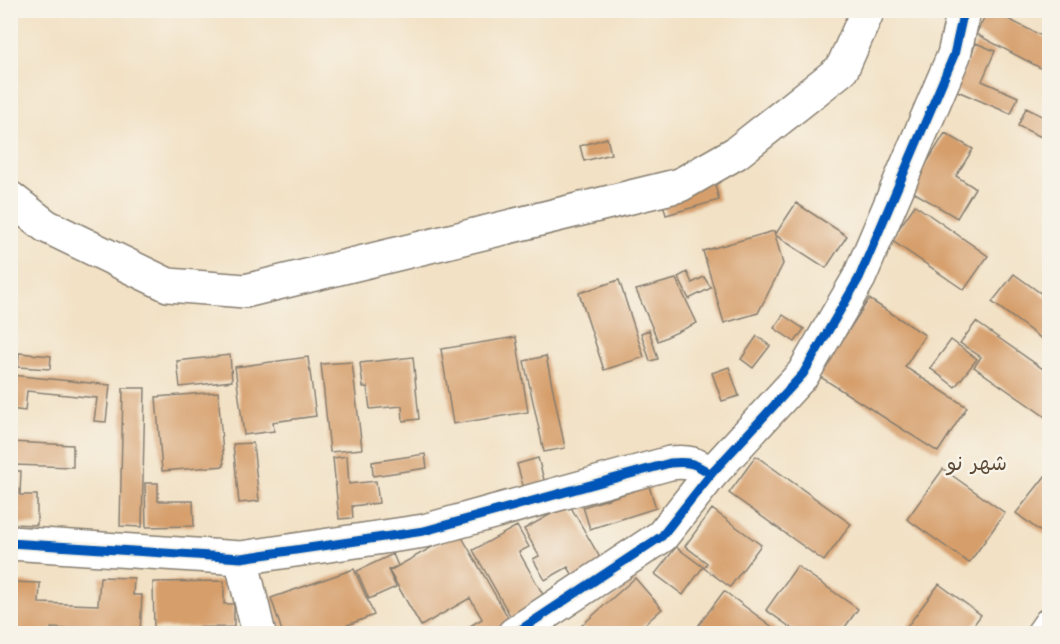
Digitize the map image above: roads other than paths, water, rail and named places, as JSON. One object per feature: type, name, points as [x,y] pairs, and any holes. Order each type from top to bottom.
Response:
[{"type":"street","points":[[10,198],[46,226],[168,285],[245,291],[680,185],[736,153],[842,69],[868,10]]},
{"type":"street","points":[[514,633],[662,536],[711,474],[802,374],[859,278],[954,55],[964,10]]},
{"type":"street","points":[[10,543],[241,558],[424,531],[670,463],[686,461],[702,467],[711,474]]},
{"type":"street","points":[[241,558],[259,633]]},
{"type":"street","points":[[1043,633],[1050,624]]},
{"type":"district","name":"شهر نو","points":[[977,463]]}]
